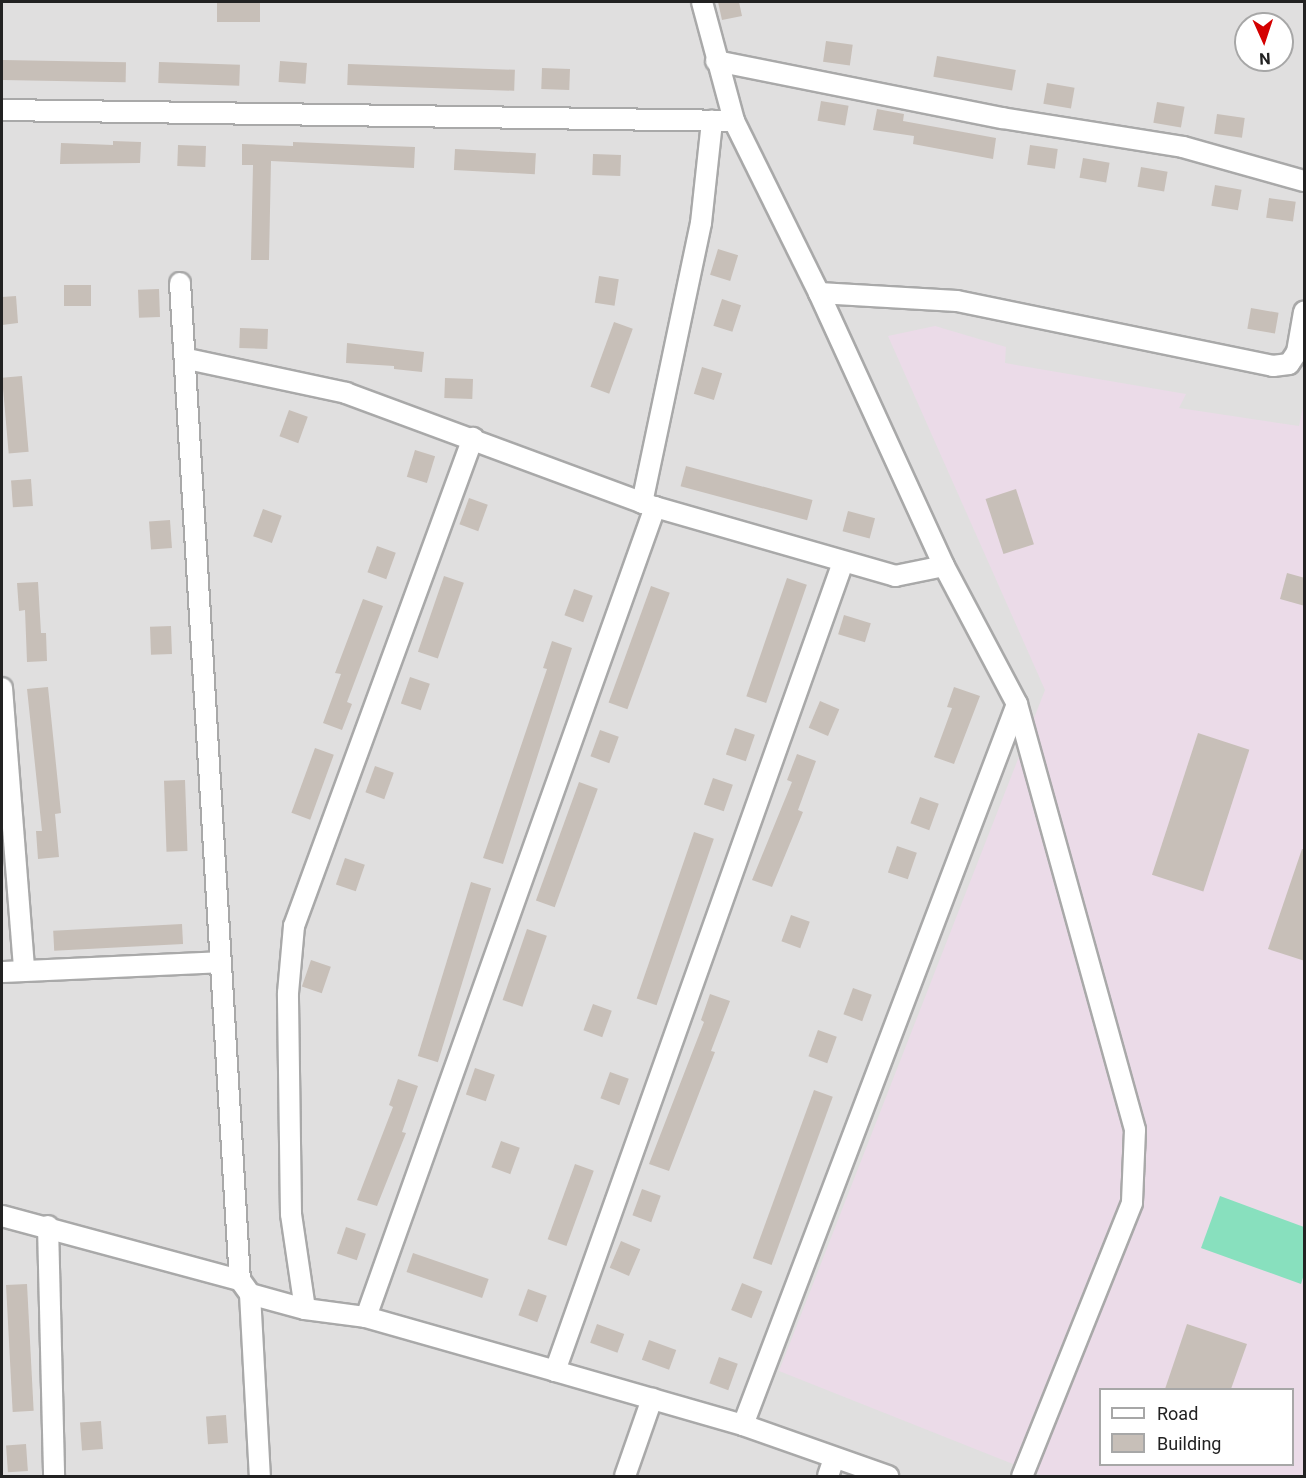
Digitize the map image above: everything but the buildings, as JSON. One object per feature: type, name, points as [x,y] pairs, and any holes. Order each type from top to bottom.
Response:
[{"type":"street","points":[[702,2],[716,62],[735,121],[819,293],[944,566],[1017,704],[1136,1131],[1132,1203],[1022,1476]]},
{"type":"street","points":[[716,62],[1002,118],[1183,147],[1305,181]]},
{"type":"street","points":[[2,110],[735,121]]},
{"type":"street","points":[[366,1317],[649,505],[701,223],[712,121]]},
{"type":"street","points":[[180,283],[188,359],[220,962],[260,1476]]},
{"type":"street","points":[[819,293],[957,301],[1273,366],[1289,363],[1297,352],[1305,312]]},
{"type":"street","points":[[188,359],[346,393],[473,438],[649,505],[843,562],[895,576],[944,566]]},
{"type":"street","points":[[305,1309],[291,1214],[288,993],[294,926],[473,438]]},
{"type":"street","points":[[555,1371],[843,562]]},
{"type":"street","points":[[2,688],[24,970]]},
{"type":"street","points":[[743,1425],[1017,704]]},
{"type":"street","points":[[2,972],[220,962]]},
{"type":"street","points":[[2,1216],[48,1226],[245,1287],[305,1309],[366,1317],[743,1425],[831,1468],[888,1476]]},
{"type":"street","points":[[48,1226],[54,1476]]},
{"type":"street","points":[[625,1476],[652,1399]]},
{"type":"shaded area","points":[[2,2],[1304,2],[1304,1476],[2,1476]]},
{"type":"shaded area","points":[[935,326],[1006,347],[1005,363],[1186,394],[1179,408],[1299,426],[1304,403],[1304,1476],[1043,1476],[779,1371],[1045,690],[888,336]]},
{"type":"green space","points":[[1220,1196],[1304,1227],[1304,1274],[1301,1284],[1201,1248]]}]
